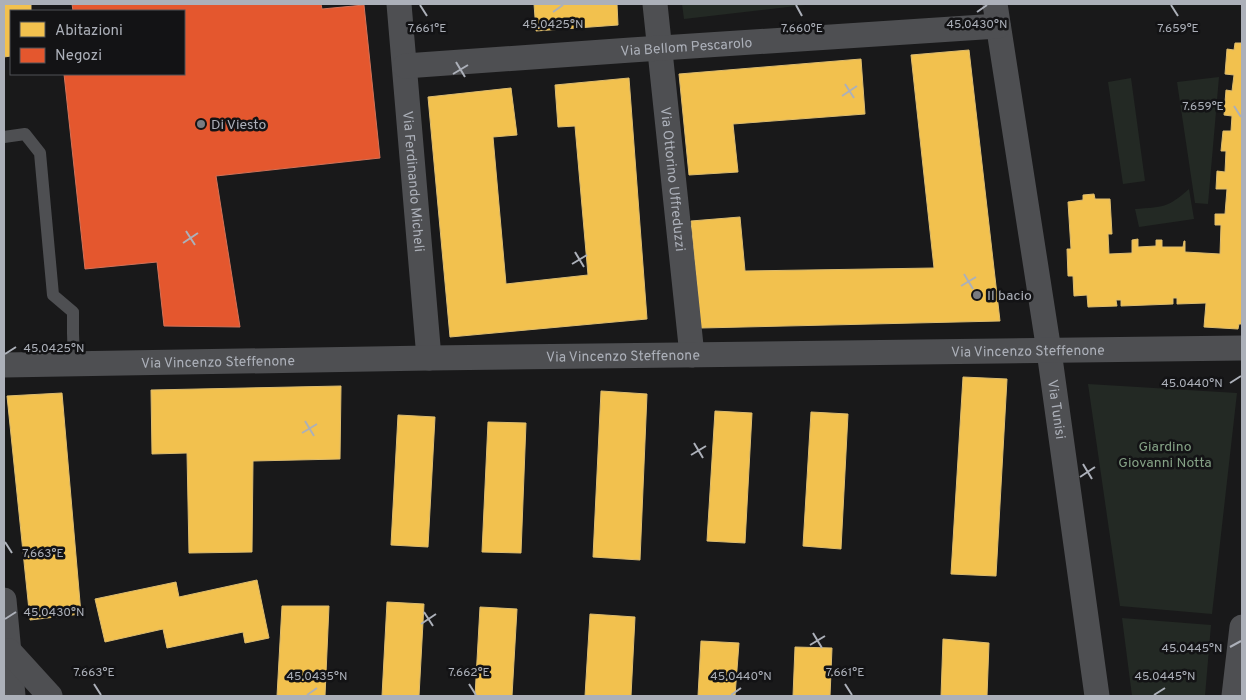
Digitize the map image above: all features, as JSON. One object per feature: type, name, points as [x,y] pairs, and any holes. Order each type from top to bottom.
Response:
[{"type":"street","name":"Via Ferdinando Micheli","points":[[399,4],[429,358]]},
{"type":"street","name":"Via Ottorino Uffreduzzi","points":[[655,4],[692,355]]},
{"type":"street","name":"Via Bellom Pescarolo","points":[[405,66],[660,48],[997,15]]},
{"type":"street","name":"Via Tunisi","points":[[997,15],[1049,351],[1097,696]]},
{"type":"street","name":"Via Vincenzo Steffenone","points":[[4,365],[1242,348]]},
{"type":"street","points":[[4,600],[8,663],[13,696]]},
{"type":"street","points":[[1234,696],[1242,627]]},
{"type":"street","points":[[8,663],[50,696]]},
{"type":"lane","points":[[4,136],[25,134],[40,153],[53,295],[73,312],[74,363]]},
{"type":"green space","points":[[682,4],[814,4],[684,19]]},
{"type":"green space","points":[[1219,77],[1208,204],[1195,203],[1177,82]]},
{"type":"green space","points":[[1131,78],[1145,181],[1123,184],[1108,82]]},
{"type":"green space","points":[[1189,189],[1194,219],[1139,227],[1135,209],[1152,208],[1170,203]]},
{"type":"green space","name":"Giardino Giovanni Notta","points":[[1088,384],[1237,393],[1212,614],[1120,606]]},
{"type":"green space","points":[[1122,618],[1211,625],[1205,696],[1132,696]]},
{"type":"building: Abitazioni","points":[[4,4],[31,4],[31,10],[10,10],[10,56],[4,57]]},
{"type":"building: Abitazioni","points":[[534,4],[617,4],[618,25],[536,31]]},
{"type":"building: Abitazioni","points":[[1235,43],[1242,43],[1242,324],[1239,324],[1238,329],[1204,327],[1206,303],[1177,304],[1177,298],[1173,298],[1173,304],[1121,306],[1121,300],[1116,300],[1117,306],[1088,307],[1087,295],[1074,296],[1073,276],[1068,276],[1067,249],[1071,249],[1068,202],[1083,200],[1083,195],[1094,194],[1095,199],[1110,199],[1112,234],[1108,234],[1109,254],[1132,253],[1132,240],[1138,239],[1138,247],[1156,246],[1156,240],[1162,240],[1162,247],[1183,247],[1185,241],[1185,252],[1220,254],[1221,225],[1215,225],[1215,214],[1225,214],[1227,189],[1216,189],[1217,171],[1225,172],[1226,151],[1221,151],[1223,131],[1231,131],[1232,116],[1224,115],[1226,90],[1232,91],[1234,75],[1225,74],[1227,49],[1234,50]]},
{"type":"building: Abitazioni","points":[[969,50],[1000,321],[701,328],[691,221],[740,217],[745,271],[934,268],[911,55]]},
{"type":"building: Abitazioni","points":[[861,59],[865,114],[733,124],[738,172],[689,175],[679,74]]},
{"type":"building: Abitazioni","points":[[629,78],[647,319],[450,337],[428,97],[511,88],[517,135],[493,137],[506,284],[588,275],[575,126],[558,127],[555,85]]},
{"type":"building: Abitazioni","points":[[963,377],[1007,379],[996,576],[951,574]]},
{"type":"building: Abitazioni","points":[[341,386],[340,459],[253,461],[252,552],[189,553],[187,453],[152,454],[151,390]]},
{"type":"building: Abitazioni","points":[[601,391],[647,394],[640,560],[593,557]]},
{"type":"building: Abitazioni","points":[[62,393],[81,614],[30,620],[7,396]]},
{"type":"building: Abitazioni","points":[[715,411],[752,413],[745,543],[707,541]]},
{"type":"building: Abitazioni","points":[[811,412],[848,414],[841,549],[803,546]]},
{"type":"building: Abitazioni","points":[[398,415],[435,417],[428,547],[391,545]]},
{"type":"building: Abitazioni","points":[[488,422],[526,423],[521,553],[482,552]]},
{"type":"building: Abitazioni","points":[[257,580],[269,638],[245,643],[243,632],[167,648],[163,629],[105,642],[95,599],[176,582],[179,597]]},
{"type":"building: Abitazioni","points":[[387,602],[424,604],[419,696],[382,696]]},
{"type":"building: Abitazioni","points":[[282,606],[329,606],[325,696],[277,696]]},
{"type":"building: Abitazioni","points":[[480,607],[517,609],[512,696],[475,696]]},
{"type":"building: Abitazioni","points":[[590,614],[635,617],[631,696],[585,696]]},
{"type":"building: Abitazioni","points":[[943,639],[989,643],[987,696],[941,696]]},
{"type":"building: Abitazioni","points":[[701,641],[739,643],[735,696],[698,696]]},
{"type":"building: Abitazioni","points":[[795,647],[832,648],[830,696],[793,696]]},
{"type":"building: Negozi","points":[[72,4],[321,4],[322,9],[364,5],[380,158],[216,176],[240,327],[164,326],[157,262],[85,269],[64,75],[185,75],[185,10],[73,10]]},
{"type":"place","name":"Di Viesto","points":[[201,124]]},
{"type":"place","name":"Il bacio","points":[[977,295]]}]
